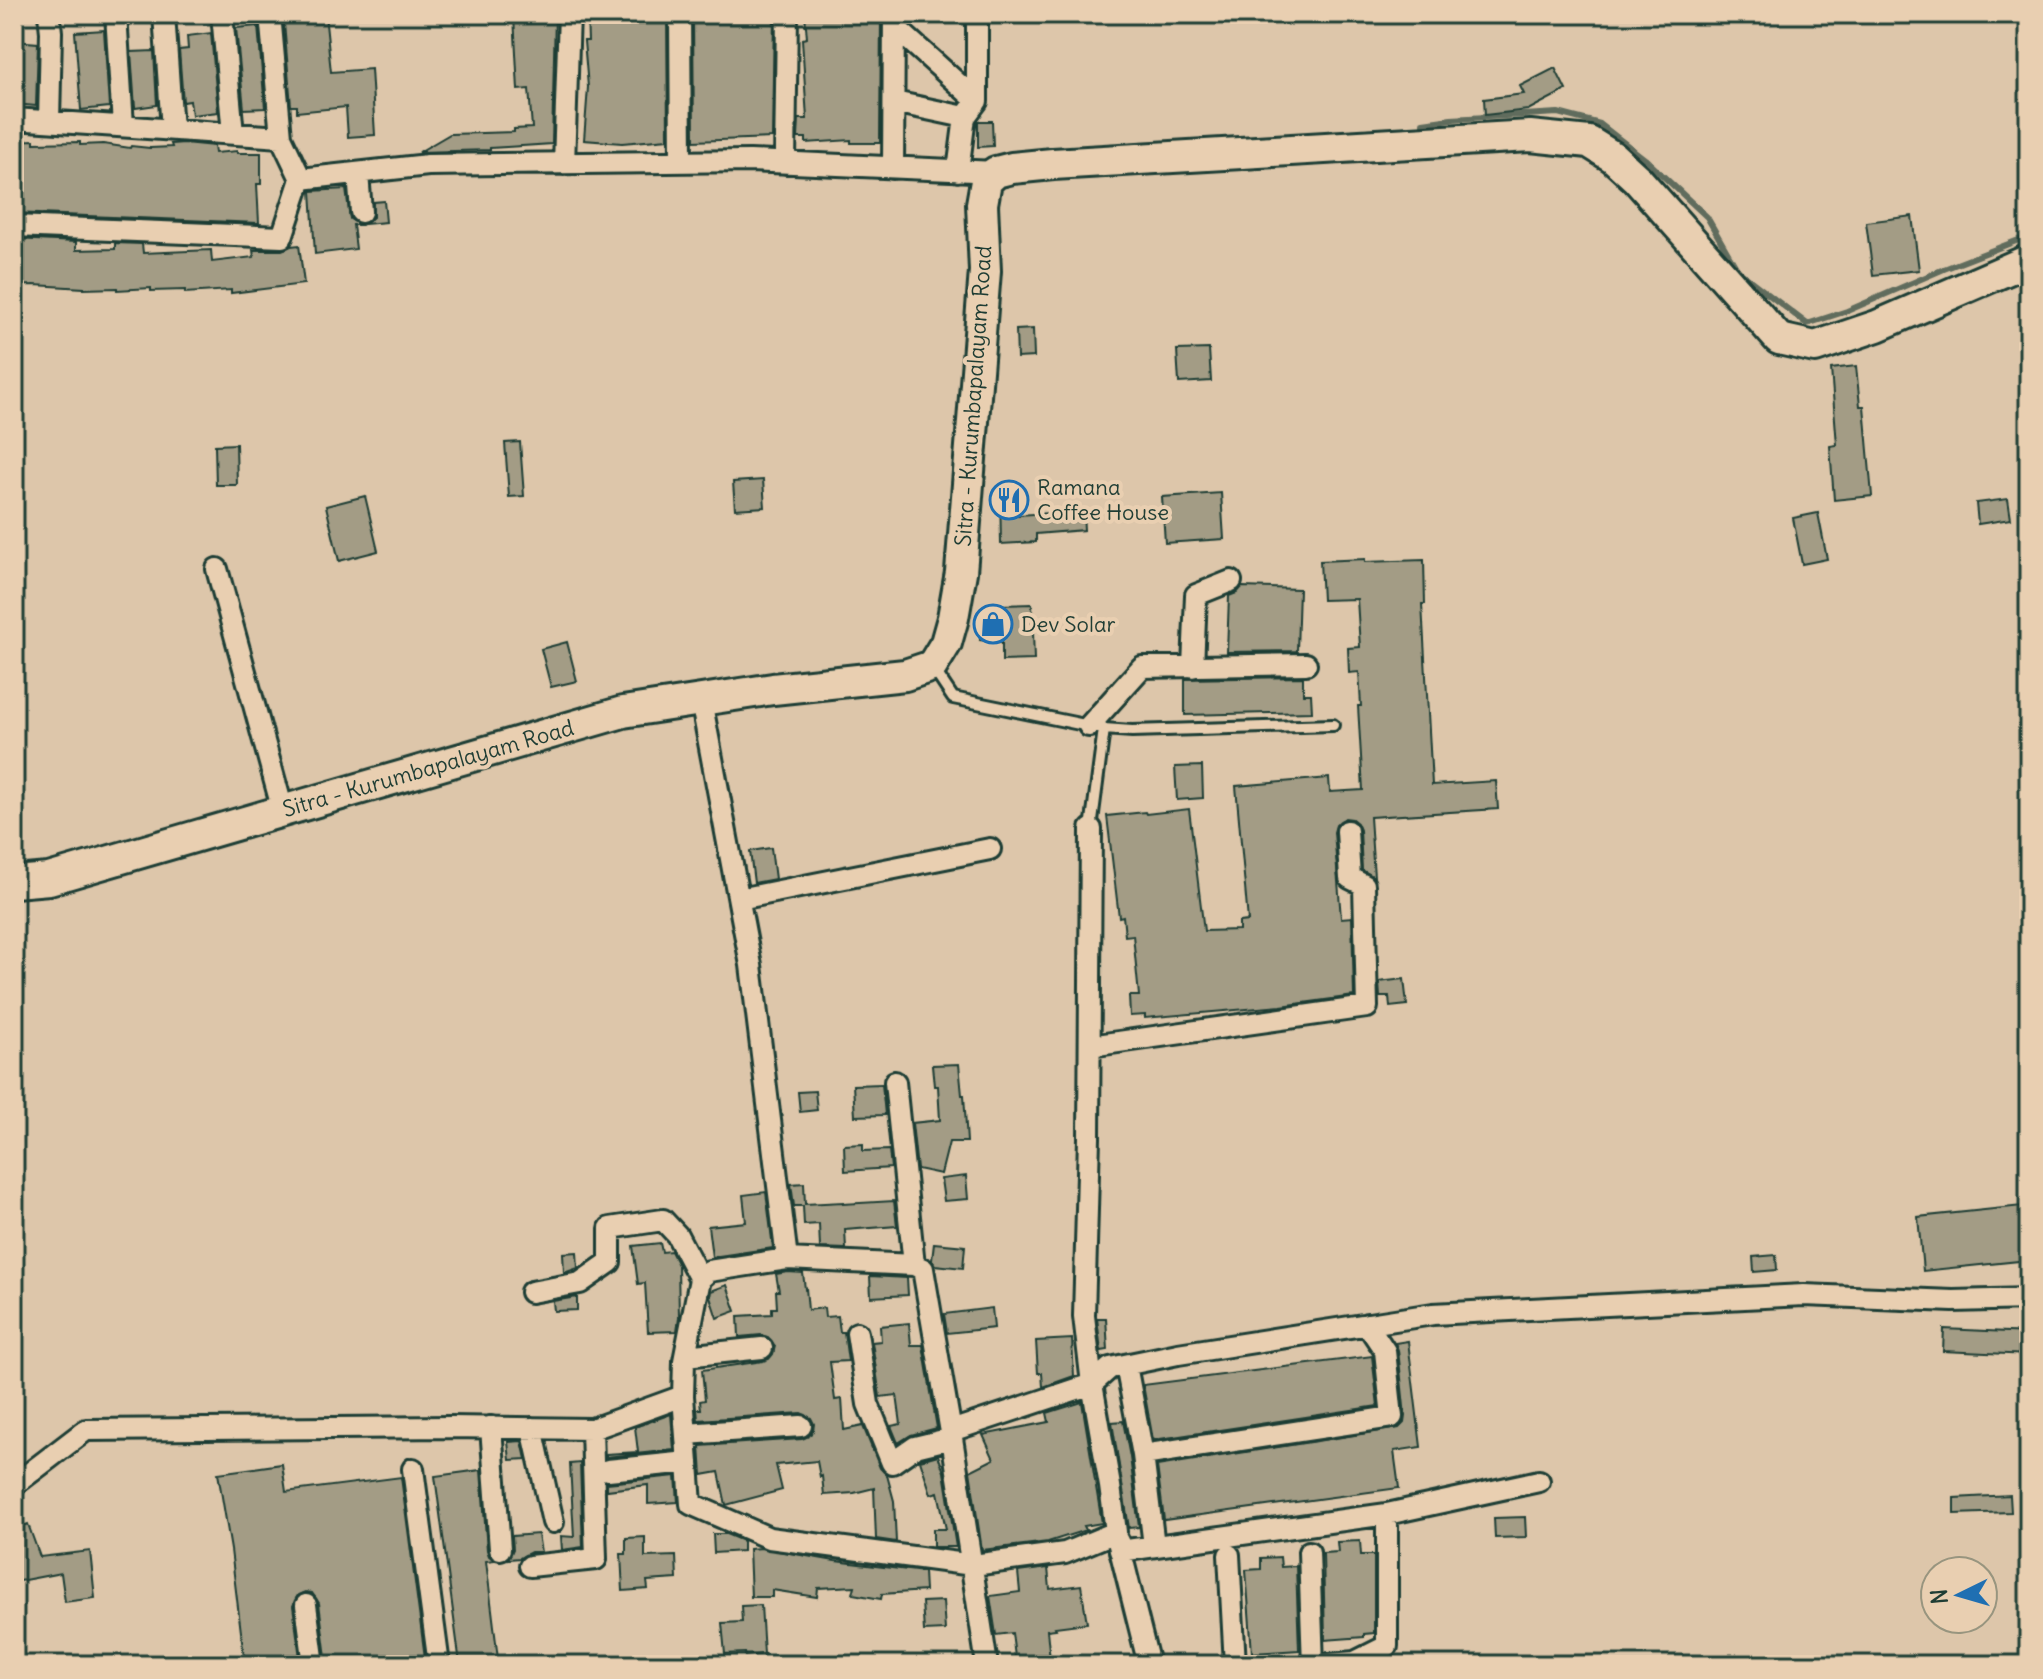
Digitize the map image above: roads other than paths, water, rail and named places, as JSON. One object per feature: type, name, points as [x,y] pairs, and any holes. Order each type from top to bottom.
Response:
[{"type":"main road","points":[[996,172],[1053,164],[1530,136],[1589,142],[1613,157],[1637,179],[1779,339],[1815,347],[1877,326],[2029,260]]},
{"type":"main road","name":"Sitra - Kurumbapalayam Road","points":[[14,882],[49,879],[623,712],[773,689],[905,675],[932,666],[946,643],[961,572],[985,271],[982,204],[986,181],[996,172]]},
{"type":"street","points":[[49,14],[49,121]]},
{"type":"street","points":[[116,14],[123,126]]},
{"type":"street","points":[[164,14],[172,130]]},
{"type":"street","points":[[222,14],[233,134]]},
{"type":"street","points":[[14,226],[282,237],[301,179],[281,137],[270,14]]},
{"type":"street","points":[[564,164],[569,14]]},
{"type":"street","points":[[680,14],[681,162]]},
{"type":"street","points":[[785,163],[787,14]]},
{"type":"street","points":[[958,171],[971,109],[977,14]]},
{"type":"street","points":[[893,168],[894,20]]},
{"type":"street","points":[[894,20],[971,109]]},
{"type":"street","points":[[894,102],[971,109]]},
{"type":"street","points":[[14,119],[281,137]]},
{"type":"street","points":[[301,179],[428,165],[681,162],[996,172]]},
{"type":"street","points":[[358,173],[361,212]]},
{"type":"street","points":[[217,569],[283,811]]},
{"type":"street","points":[[1193,667],[1196,595],[1231,581]]},
{"type":"street","points":[[1097,728],[1142,667],[1306,664]]},
{"type":"street","points":[[701,700],[751,965],[787,1259]]},
{"type":"street","points":[[1091,829],[1084,1316],[1118,1542],[1149,1665]]},
{"type":"street","points":[[1090,1046],[1367,1007],[1364,885],[1350,878],[1347,831]]},
{"type":"street","points":[[739,899],[990,849]]},
{"type":"street","points":[[895,1082],[914,1265]]},
{"type":"street","points":[[531,1292],[580,1283],[610,1262],[610,1228],[663,1220],[677,1235],[700,1279]]},
{"type":"street","points":[[987,1665],[973,1565],[952,1435],[923,1269],[914,1265],[787,1259],[709,1271],[700,1279],[685,1356],[683,1396],[691,1504],[769,1538],[973,1565],[1065,1553],[1118,1542],[1154,1546],[1387,1514],[1539,1481]]},
{"type":"street","points":[[857,1333],[868,1404],[892,1463],[915,1447],[1092,1384],[1110,1368],[1433,1314],[1804,1295],[1953,1301],[2029,1299]]},
{"type":"street","points":[[1143,1455],[1392,1417],[1385,1351],[1367,1324]]},
{"type":"street","points":[[685,1356],[762,1348]]},
{"type":"street","points":[[1126,1365],[1143,1455],[1154,1546]]},
{"type":"street","points":[[14,1485],[86,1430],[592,1429],[683,1396]]},
{"type":"street","points":[[686,1434],[801,1426]]},
{"type":"street","points":[[491,1427],[500,1549]]},
{"type":"street","points":[[532,1428],[553,1522]]},
{"type":"street","points":[[530,1566],[596,1559],[592,1429]]},
{"type":"street","points":[[608,1470],[688,1462]]},
{"type":"street","points":[[413,1469],[439,1665]]},
{"type":"street","points":[[1309,1552],[1315,1665],[1355,1662],[1387,1646],[1387,1514]]},
{"type":"street","points":[[1229,1555],[1235,1665]]},
{"type":"street","points":[[306,1605],[314,1665]]},
{"type":"lane","points":[[932,666],[953,698],[1097,728],[1132,731],[1333,725]]},
{"type":"lane","points":[[1091,829],[1097,728]]},
{"type":"lane","points":[[544,1665],[570,1665]]},
{"type":"waterway","points":[[1423,123],[1558,113],[1600,124],[1645,159],[1707,217],[1738,271],[1807,324],[1847,311],[2029,236]]},
{"type":"place","name":"Ramana Coffee House","points":[[1009,500]]},
{"type":"place","name":"Dev Solar","points":[[993,624]]}]
